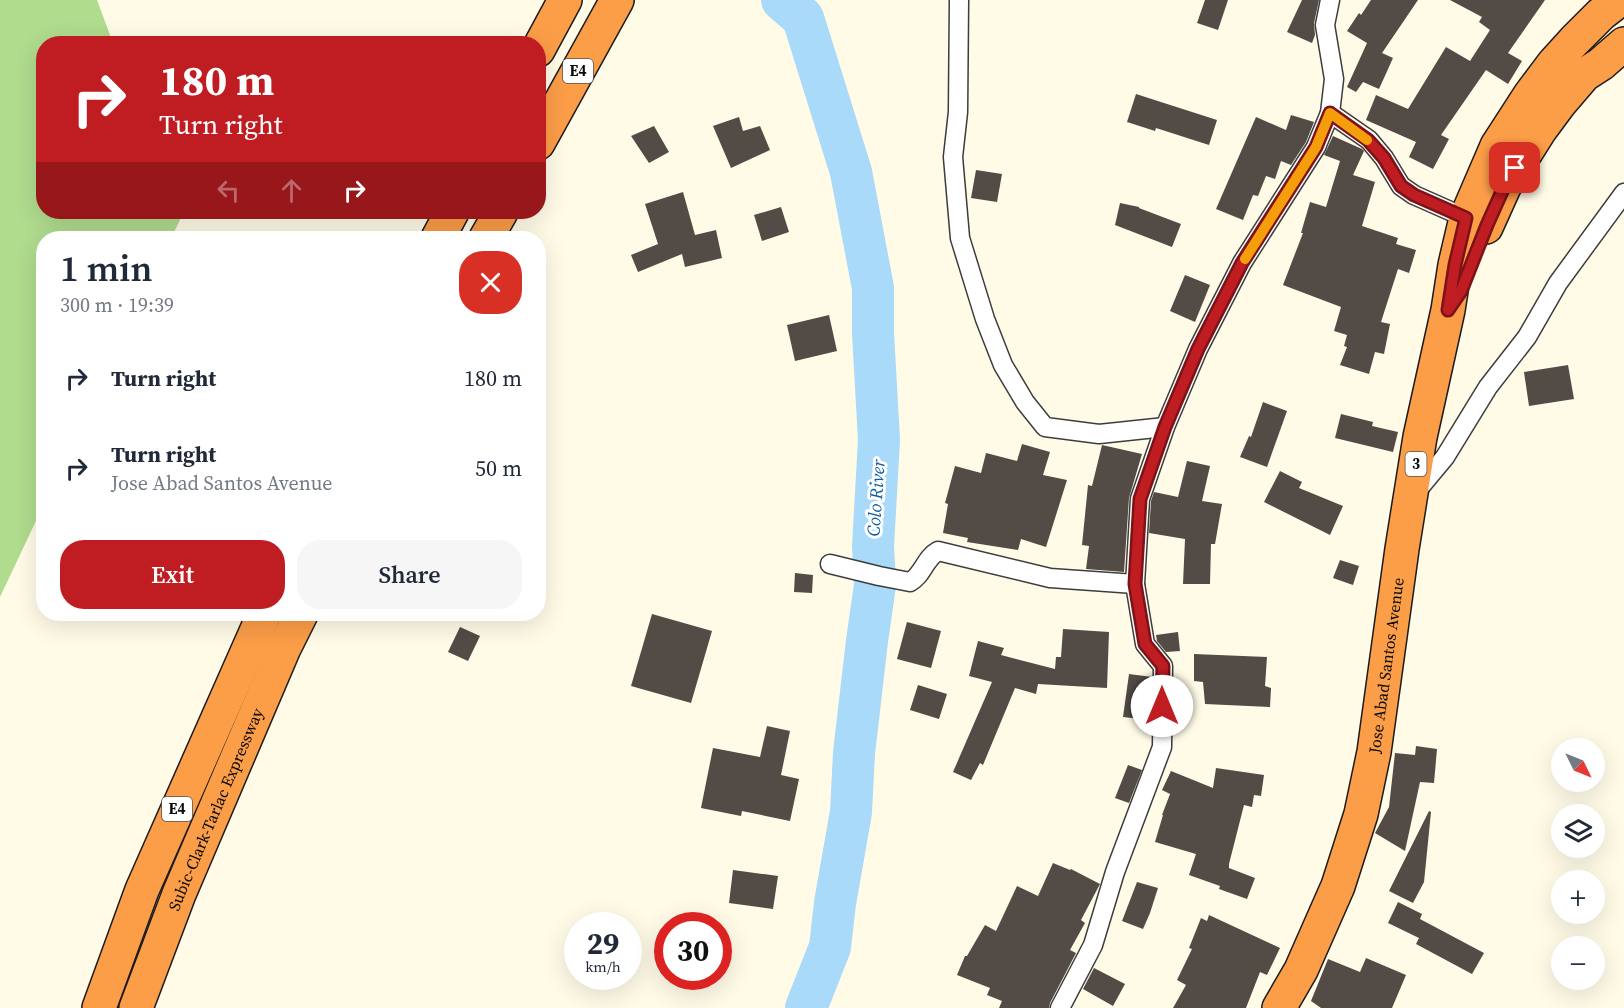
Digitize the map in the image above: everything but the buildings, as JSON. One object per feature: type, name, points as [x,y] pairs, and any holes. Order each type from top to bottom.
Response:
[{"type":"highway","points":[[546,36],[565,0]]},
{"type":"highway","name":"E4","points":[[546,129],[617,0]]},
{"type":"highway","points":[[1574,41],[1578,24],[1578,0]]},
{"type":"highway","name":"Jose Abad Santos Avenue","points":[[1278,1008],[1301,970],[1338,886],[1361,814],[1374,752],[1420,436],[1466,218],[1497,146],[1530,95],[1574,41],[1619,0]]},
{"type":"highway","points":[[1584,75],[1600,46],[1624,21]]},
{"type":"highway","name":"Jose Abad Santos Avenue","points":[[1448,310],[1461,291],[1504,187],[1539,130],[1584,75],[1624,44]]},
{"type":"highway","name":"Subic-Clark-Tarlac Expressway","points":[[99,1008],[142,890],[261,621]]},
{"type":"highway","name":"Subic-Clark-Tarlac Expressway","points":[[136,1008],[178,894],[298,621]]},
{"type":"street","points":[[959,0],[958,112],[953,157],[960,238],[985,319],[1003,365],[1025,402],[1046,427],[1099,434],[1165,427]]},
{"type":"street","points":[[1060,1008],[1093,945],[1114,872],[1162,747],[1163,666],[1145,644],[1135,584],[1140,499],[1165,427],[1198,349],[1242,263],[1316,147],[1330,113],[1334,79],[1326,25],[1330,0]]},
{"type":"street","points":[[1330,113],[1368,140],[1384,158],[1401,186],[1414,195],[1466,218]]},
{"type":"street","points":[[1410,499],[1445,458],[1488,387],[1527,337],[1558,284],[1624,193]]},
{"type":"street","points":[[836,565],[910,582],[917,578],[933,554],[938,551],[1050,578],[1135,584]]},
{"type":"green space","points":[[0,0],[97,0],[110,36],[36,36],[36,219],[180,220],[174,231],[36,231],[36,521],[0,597]]},
{"type":"waterway","name":"Colo River","points":[[782,0],[803,18],[851,172],[873,288],[879,440],[873,546],[875,585],[854,753],[851,812],[835,903],[830,947],[806,1008]]},
{"type":"slow traffic","points":[[1245,259],[1316,147],[1330,113],[1367,140]]},
{"type":"route","points":[[1162,706],[1163,666],[1145,644],[1135,584],[1140,499],[1165,427],[1198,349],[1242,263],[1316,147],[1330,113],[1368,140],[1384,158],[1401,186],[1414,195],[1466,218],[1448,310],[1461,291],[1487,225],[1515,168]]}]
